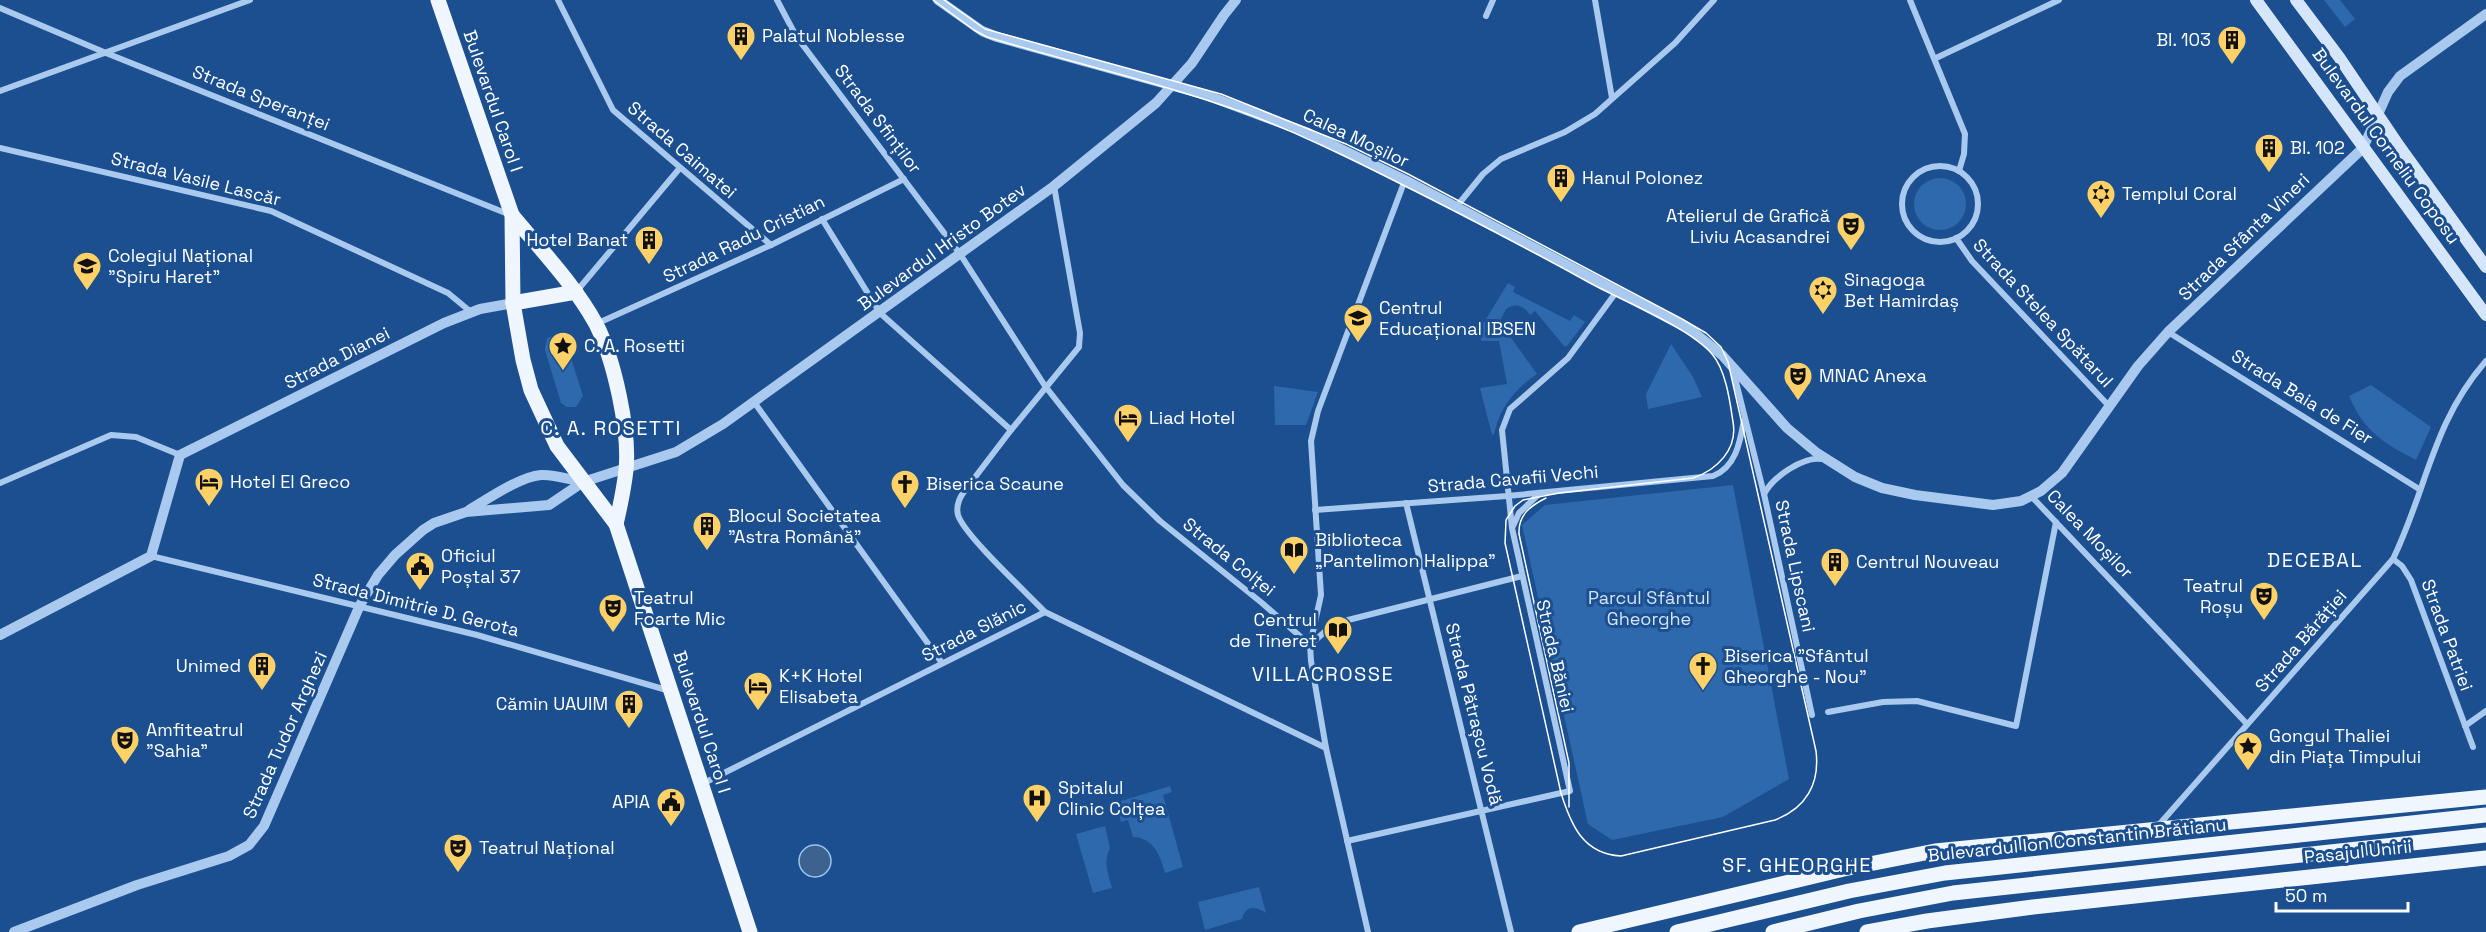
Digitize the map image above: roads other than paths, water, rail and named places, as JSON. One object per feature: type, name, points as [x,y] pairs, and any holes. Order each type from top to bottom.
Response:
[{"type":"main road","name":"Bulevardul Carol I","points":[[438,0],[512,215]]},
{"type":"main road","name":"Bulevardul Corneliu Coposu","points":[[2256,0],[2486,315]]},
{"type":"main road","name":"Bulevardul Corneliu Coposu","points":[[2296,0],[2339,57],[2377,115],[2486,267]]},
{"type":"main road","points":[[512,215],[576,292],[596,324],[612,366],[625,440],[626,469],[616,524]]},
{"type":"main road","points":[[512,215],[513,303],[531,390],[557,447],[616,524]]},
{"type":"main road","points":[[513,303],[576,292]]},
{"type":"main road","name":"Bulevardul Carol I","points":[[616,524],[750,932]]},
{"type":"main road","name":"Bulevardul Ion Constantin Brătianu","points":[[1579,932],[1844,869],[1935,851],[2486,797]]},
{"type":"main road","name":"Bulevardul Ion Constantin Brătianu","points":[[1677,932],[1912,878],[2017,864],[2486,815]]},
{"type":"main road","points":[[1773,932],[1869,909],[1953,893],[2486,835]]},
{"type":"main road","name":"Pasajul Unirii","points":[[2227,886],[2486,858]]},
{"type":"main road","points":[[1867,932],[1962,915],[2227,886],[2219,864]]},
{"type":"main road","points":[[1844,869],[1849,891]]},
{"type":"street","points":[[0,91],[250,0]]},
{"type":"street","name":"Strada Caimatei","points":[[558,0],[613,110],[679,169],[771,245]]},
{"type":"street","name":"Strada Sfinților","points":[[777,0],[796,36],[960,254]]},
{"type":"street","name":"Calea Moșilor","points":[[938,0],[969,23],[990,34],[1173,85],[1291,126],[1405,180],[1691,330],[1715,349],[1787,428],[1827,460],[1870,483],[1915,495],[1993,505],[2021,501],[2032,496],[2247,724]]},
{"type":"street","name":"Bulevardul Hristo Botev","points":[[583,482],[657,460],[693,443],[880,313],[1054,186],[1156,103],[1192,63],[1236,0]]},
{"type":"street","points":[[1486,16],[1492,0]]},
{"type":"street","points":[[1595,0],[1612,98]]},
{"type":"street","points":[[1457,207],[1483,174],[1501,159],[1583,123],[1675,43],[1714,0]]},
{"type":"street","points":[[1910,0],[1965,134],[1964,154],[1959,171]]},
{"type":"street","points":[[1935,58],[2058,0]]},
{"type":"street","name":"Strada Speranței","points":[[0,8],[106,53],[512,215]]},
{"type":"street","name":"Strada Sfânta Vineri","points":[[2032,496],[2055,481],[2062,473],[2138,366],[2168,332],[2363,148],[2388,92],[2400,76],[2486,14]]},
{"type":"street","name":"Strada Vasile Lascăr","points":[[0,148],[278,213],[448,292],[471,312]]},
{"type":"street","name":"Strada Stelea Spătarul","points":[[1938,166],[1959,171],[1968,179],[1978,200],[1973,223],[1956,238],[1934,242],[1923,238],[1907,223],[1902,202],[1909,181],[1917,173],[1938,166]]},
{"type":"street","points":[[576,292],[679,169]]},
{"type":"street","name":"Strada Radu Cristian","points":[[596,324],[771,245],[904,179]]},
{"type":"street","points":[[1368,932],[1313,681],[1310,645],[1321,595],[1311,450],[1313,426],[1405,180]]},
{"type":"street","points":[[1045,612],[964,526],[958,515],[959,500],[963,493],[1045,386],[1071,359],[1079,346],[1080,333],[1054,186]]},
{"type":"street","points":[[822,219],[880,313],[1011,430]]},
{"type":"street","name":"Strada Stelea Spătarul","points":[[1956,238],[1972,261],[2109,406]]},
{"type":"street","name":"Strada Colței","points":[[960,254],[1045,386],[1123,485],[1143,507],[1310,645]]},
{"type":"street","name":"Strada Băniei","points":[[1483,810],[1570,791],[1512,528],[1502,430],[1510,409],[1568,358],[1617,291]]},
{"type":"street","name":"Strada Dianei","points":[[180,455],[435,327],[471,312],[513,303]]},
{"type":"street","name":"Strada Baia de Fier","points":[[2168,332],[2420,489]]},
{"type":"street","name":"Strada Bărăției","points":[[2156,828],[2393,559],[2407,528],[2439,435],[2463,391],[2486,360]]},
{"type":"street","points":[[1732,367],[1764,494]]},
{"type":"street","points":[[754,402],[942,663]]},
{"type":"street","name":"Strada Cavafii Vechi","points":[[1315,510],[1507,496],[1713,476],[1721,473],[1732,462],[1744,420]]},
{"type":"street","points":[[0,483],[111,435],[136,437],[180,455],[151,556],[0,635]]},
{"type":"street","points":[[1764,494],[1772,482],[1788,470],[1816,458],[1827,460]]},
{"type":"street","name":"Strada Tudor Arghezi","points":[[14,932],[146,882],[229,856],[249,845],[264,826],[360,605],[378,575],[411,539],[435,523],[466,512],[503,490],[532,478],[542,475],[583,482]]},
{"type":"street","name":"Strada Tudor Arghezi","points":[[466,512],[549,505],[583,482]]},
{"type":"street","points":[[1512,528],[1518,513],[1541,493]]},
{"type":"street","name":"Strada Lipscani","points":[[1764,494],[1812,715]]},
{"type":"street","name":"Strada Pătrașcu Vodă","points":[[1406,503],[1483,810],[1511,932]]},
{"type":"street","points":[[1828,712],[1902,700],[1917,701],[2016,726],[2056,522]]},
{"type":"street","name":"Strada Dimitrie D. Gerota","points":[[151,556],[477,635],[671,692]]},
{"type":"street","name":"Strada Patriei","points":[[2393,559],[2402,566],[2411,580],[2473,747]]},
{"type":"street","points":[[1310,645],[1337,624],[1430,598],[1522,576]]},
{"type":"street","name":"Strada Slănic","points":[[701,784],[1045,612],[1326,748]]},
{"type":"street","name":"Strada Patriei","points":[[2465,726],[2486,711]]},
{"type":"street","points":[[1347,842],[1483,810]]},
{"type":"tram line","points":[[933,0],[987,37],[1210,101],[1299,135],[1492,230],[1672,325],[1702,344],[1712,354],[1721,369],[1727,386],[1733,422],[1732,441],[1718,464],[1693,478],[1559,493],[1523,500],[1515,506],[1506,520],[1505,543],[1561,793],[1574,826],[1588,844],[1597,850],[1621,856],[1775,820],[1803,802],[1816,774],[1816,751],[1728,362],[1721,347],[1706,333],[1682,319],[1408,174],[1346,144],[1221,94],[985,29],[944,0]]},
{"type":"tram line","points":[[1546,498],[1526,512],[1519,527],[1519,534],[1569,763],[1569,807]]},
{"type":"place","name":"Palatul Noblesse","points":[[741,62]]},
{"type":"place","name":"Bl. 103","points":[[2232,66]]},
{"type":"place","name":"Bl. 102","points":[[2269,174]]},
{"type":"place","name":"Hanul Polonez","points":[[1561,204]]},
{"type":"place","name":"Templul Coral","points":[[2101,220]]},
{"type":"place","name":"Atelierul de Grafică Liviu Acasandrei","points":[[1851,252]]},
{"type":"place","name":"Hotel Banat","points":[[649,266]]},
{"type":"place","name":"Colegiul Național \"Spiru Haret\"","points":[[87,292]]},
{"type":"place","name":"Sinagoga Bet Hamirdaș","points":[[1823,316]]},
{"type":"place","name":"Centrul Educațional IBSEN","points":[[1358,344]]},
{"type":"place","name":"C. A. Rosetti","points":[[563,372]]},
{"type":"place","name":"MNAC Anexa","points":[[1798,402]]},
{"type":"place","name":"Liad Hotel","points":[[1128,444]]},
{"type":"place","name":"Hotel El Greco","points":[[209,508]]},
{"type":"place","name":"Biserica Scaune","points":[[905,510]]},
{"type":"place","name":"Blocul Societatea \"Astra Română\"","points":[[707,552]]},
{"type":"place","name":"Biblioteca „Pantelimon Halippa”","points":[[1294,576]]},
{"type":"place","name":"Centrul Nouveau","points":[[1835,588]]},
{"type":"place","name":"Oficiul Poștal 37","points":[[420,592]]},
{"type":"place","name":"Teatrul Roșu","points":[[2264,622]]},
{"type":"place","name":"Teatrul Foarte Mic","points":[[613,634]]},
{"type":"place","name":"Centrul de Tineret","points":[[1338,656]]},
{"type":"place","name":"Unimed","points":[[262,692]]},
{"type":"place","name":"Biserica \"Sfântul Gheorghe - Nou\"","points":[[1703,692]]},
{"type":"place","name":"K+K Hotel Elisabeta","points":[[758,712]]},
{"type":"place","name":"Cămin UAUIM","points":[[629,730]]},
{"type":"place","name":"Amfiteatrul \"Sahia\"","points":[[125,766]]},
{"type":"place","name":"Gongul Thaliei din Piața Timpului","points":[[2248,772]]},
{"type":"place","name":"Spitalul Clinic Colțea","points":[[1037,824]]},
{"type":"place","name":"APIA","points":[[671,828]]},
{"type":"place","name":"Teatrul Național","points":[[458,874]]},
{"type":"district","name":"C. A. ROSETTI","points":[[611,428]]},
{"type":"district","name":"DECEBAL","points":[[2315,560]]},
{"type":"district","name":"VILLACROSSE","points":[[1323,674]]},
{"type":"district","name":"SF. GHEORGHE","points":[[1797,865]]},
{"type":"park label","name":"Parcul Sfântul Gheorghe","points":[[1649,608]]}]
